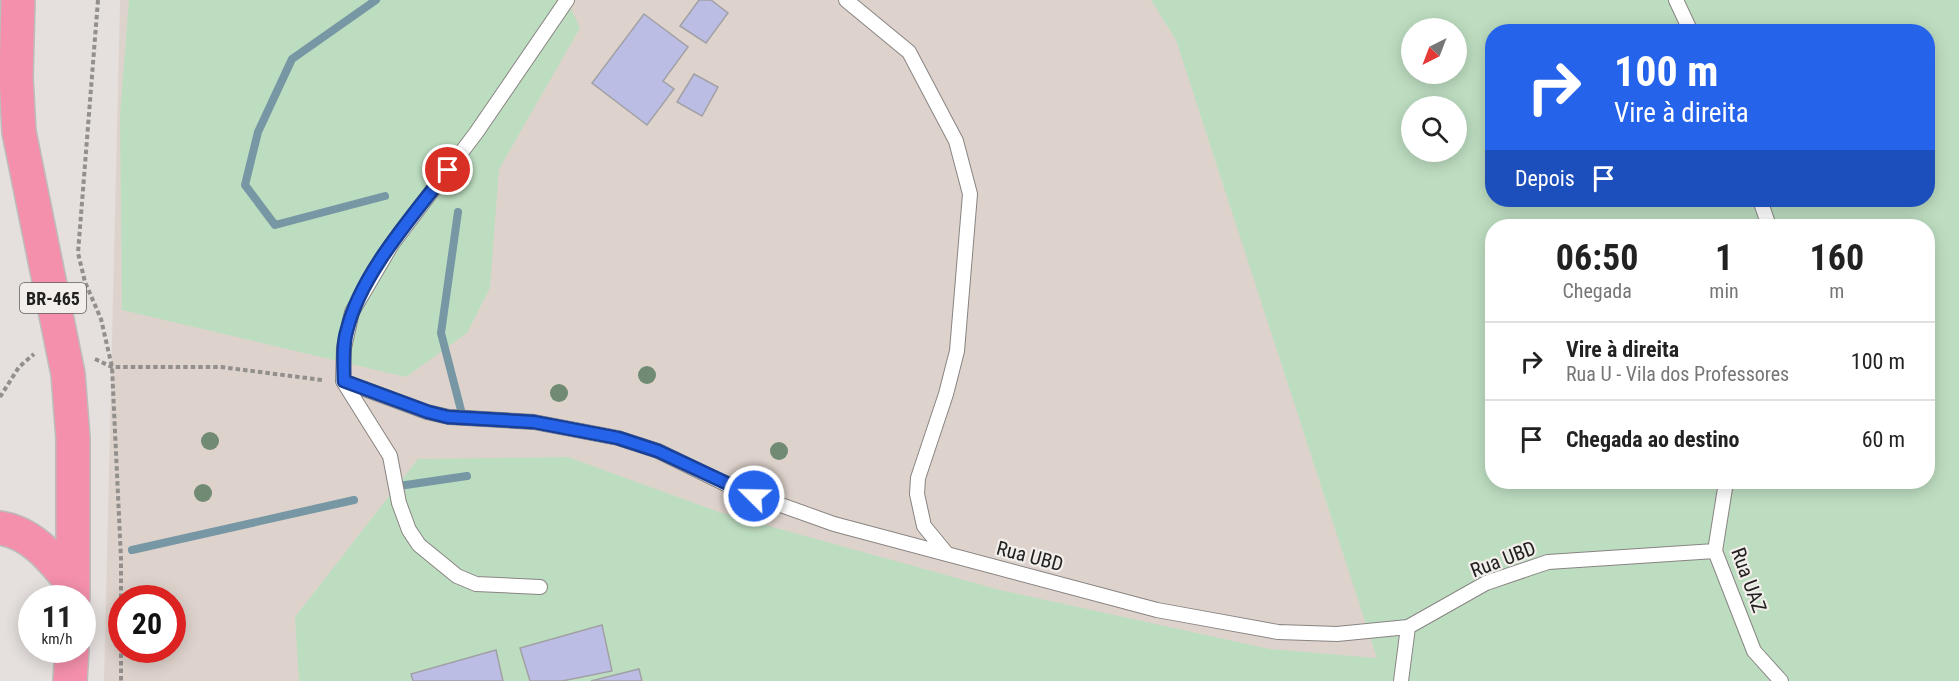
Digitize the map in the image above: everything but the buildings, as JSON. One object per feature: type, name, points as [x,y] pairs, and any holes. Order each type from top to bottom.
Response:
[{"type":"highway","name":"BR-465","points":[[18,0],[16,77],[19,132],[68,374],[73,438],[73,585]]},
{"type":"highway","points":[[0,528],[14,531],[52,558],[69,585]]},
{"type":"highway","points":[[70,681],[71,663]]},
{"type":"lane","points":[[540,587],[476,584],[457,576],[418,545],[409,530],[399,503],[390,456],[344,381],[346,331],[362,292],[392,244],[476,133],[567,0]]},
{"type":"lane","points":[[846,0],[909,52],[956,141],[968,184],[966,269],[957,351],[946,394],[918,478],[917,494],[924,526],[947,554]]},
{"type":"lane","points":[[1676,0],[1687,24]]},
{"type":"lane","name":"Rua UBD","points":[[344,381],[428,412],[448,417],[534,422],[618,438],[658,451],[736,489],[790,510],[1157,610],[1278,633],[1337,634],[1408,627],[1486,583],[1548,562],[1715,551]]},
{"type":"lane","name":"Rua UAZ","points":[[1725,489],[1715,551],[1755,651],[1781,681]]},
{"type":"lane","points":[[1401,681],[1408,627]]},
{"type":"path","points":[[98,0],[78,253],[85,282],[101,318],[111,367],[121,559],[121,681]]},
{"type":"path","points":[[0,397],[19,368],[35,352],[61,343]]},
{"type":"path","points":[[111,367],[221,367],[300,378],[344,381]]},
{"type":"shaded area","points":[[120,0],[1959,0],[1959,681],[104,681]]},
{"type":"green space","points":[[129,0],[567,0],[580,28],[499,169],[490,288],[467,333],[406,377],[122,310],[120,115]]},
{"type":"green space","points":[[1151,0],[1959,0],[1959,681],[299,681],[295,617],[418,459],[568,457],[719,512],[1000,590],[1270,649],[1377,658],[1176,40]]},
{"type":"waterway","points":[[376,0],[292,59],[258,132],[245,185],[275,225],[385,196]]},
{"type":"waterway","points":[[458,212],[441,333],[462,414]]},
{"type":"waterway","points":[[399,486],[467,476]]},
{"type":"waterway","points":[[132,550],[354,500]]},
{"type":"route","points":[[448,170],[392,244],[352,312],[344,348],[344,381],[393,400],[448,417],[534,422],[618,438],[658,451],[754,496]]}]
